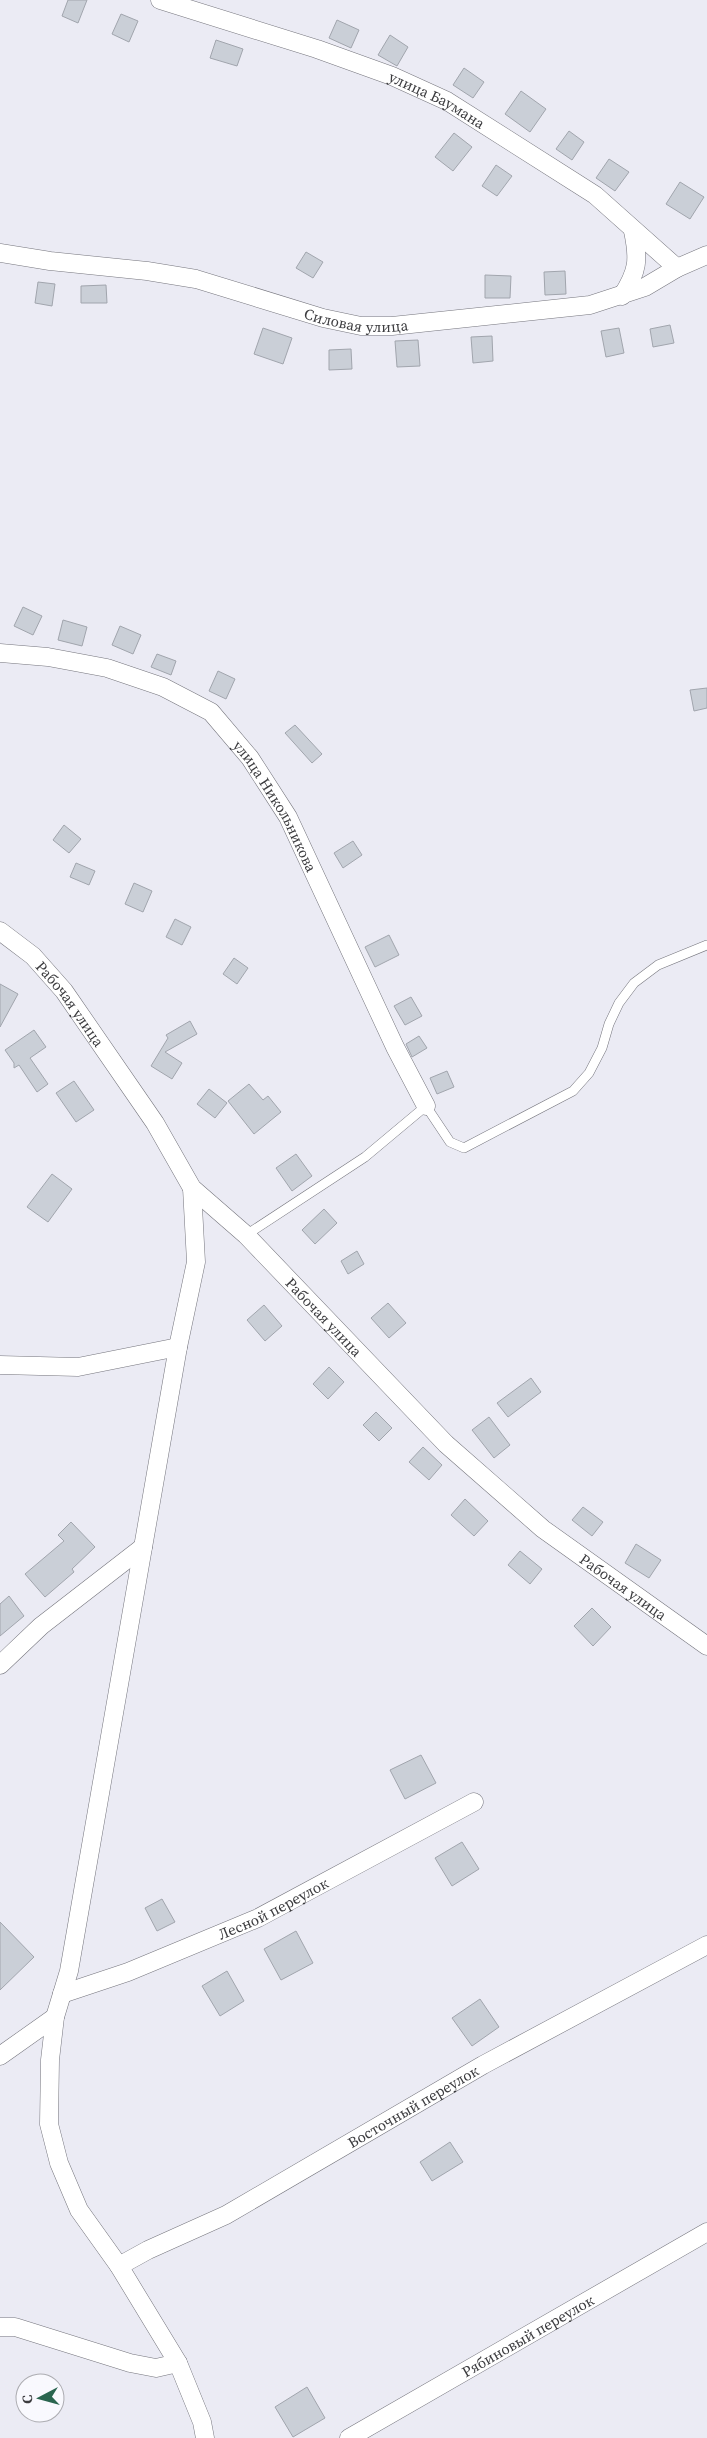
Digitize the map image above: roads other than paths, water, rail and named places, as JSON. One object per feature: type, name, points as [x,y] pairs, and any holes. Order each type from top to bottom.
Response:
[{"type":"street","name":"улица Баумана","points":[[160,0],[317,48],[392,76],[446,101],[595,195],[633,231],[677,268]]},
{"type":"street","points":[[622,296],[634,278],[637,252],[633,231]]},
{"type":"street","name":"Силовая улица","points":[[0,253],[196,279],[275,304],[361,326],[392,326],[590,305],[645,287],[677,268],[707,255]]},
{"type":"street","name":"улица Никольникова","points":[[0,653],[48,657],[107,668],[163,687],[211,712],[250,758],[288,817],[395,1047],[426,1106]]},
{"type":"street","name":"Рабочая улица","points":[[0,931],[33,956],[64,991],[155,1123],[192,1188],[246,1235],[446,1444],[543,1529],[707,1646]]},
{"type":"street","points":[[192,1188],[196,1262],[178,1347],[69,1971],[55,2017],[50,2060],[49,2124],[59,2163],[79,2210],[119,2266],[178,2363],[202,2422],[205,2438]]},
{"type":"street","points":[[0,1365],[78,1367],[178,1347]]},
{"type":"street","points":[[0,1665],[48,1620],[143,1547]]},
{"type":"street","name":"Лесной переулок","points":[[62,1994],[128,1972],[258,1918],[474,1802]]},
{"type":"street","name":"Восточный переулок","points":[[119,2266],[148,2250],[226,2215],[483,2064],[707,1945]]},
{"type":"street","points":[[0,2056],[55,2017]]},
{"type":"street","name":"Рябиновый переулок","points":[[349,2438],[707,2232]]},
{"type":"street","points":[[0,2327],[15,2327],[130,2364],[156,2368],[178,2363]]},
{"type":"lane","points":[[246,1235],[365,1157],[426,1106],[450,1142],[464,1148],[573,1092],[589,1072],[602,1048],[609,1024],[619,1002],[634,983],[658,965],[707,945]]}]
